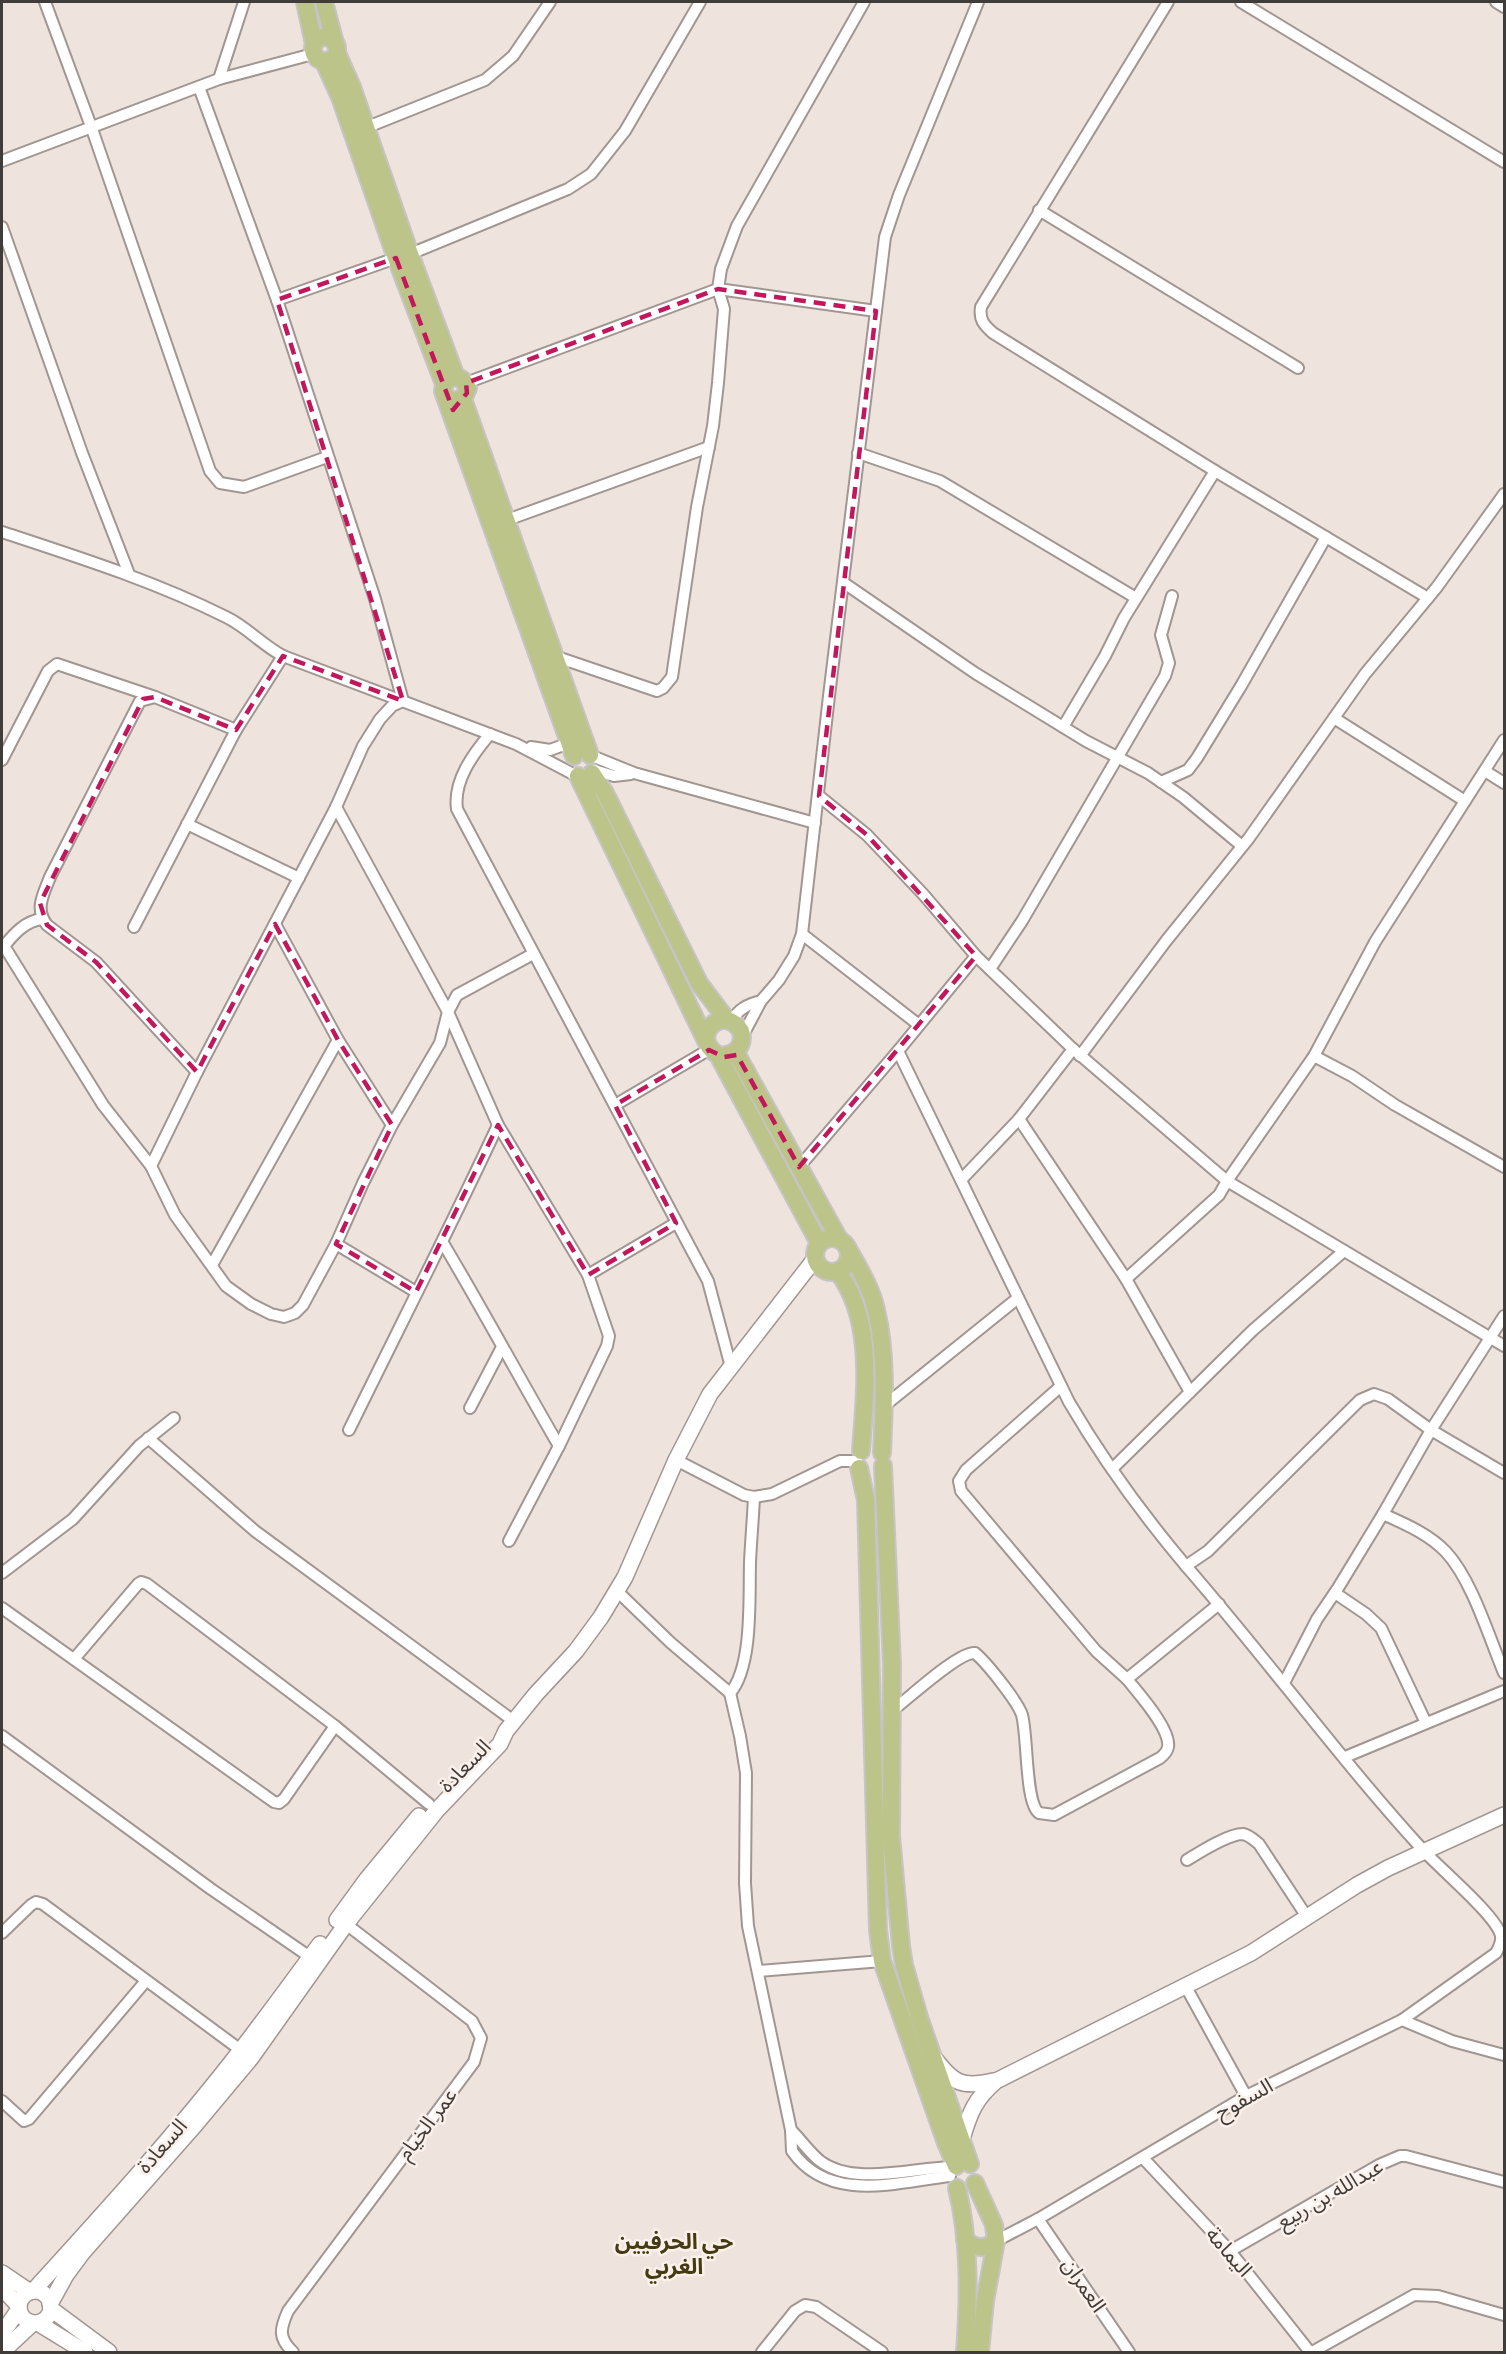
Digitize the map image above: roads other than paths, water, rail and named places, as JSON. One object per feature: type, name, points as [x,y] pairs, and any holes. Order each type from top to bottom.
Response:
[{"type":"main road","points":[[305,2],[325,51],[340,97],[507,519],[554,656],[583,763],[605,793],[699,983],[729,1021],[739,1027],[743,1035],[742,1042],[735,1053],[724,1056],[711,1049],[706,1036],[716,1022],[729,1021]]},
{"type":"main road","points":[[324,2],[325,51],[352,87],[403,256]]},
{"type":"main road","points":[[455,388],[583,763],[711,1049],[819,1243]]},
{"type":"main road","points":[[735,1053],[868,1286],[876,1308],[881,1334],[892,1710],[891,1836],[904,1965],[916,2007],[962,2139],[957,2172],[964,2231],[968,2304],[964,2352]]},
{"type":"main road","points":[[825,1267],[847,1264],[849,1258],[843,1243],[828,1238],[819,1243],[814,1253],[825,1267],[847,1285],[860,1318],[864,1355],[864,1406],[859,1460],[866,1500],[878,1930],[882,1961],[957,2172],[966,2190],[975,2183],[995,2233],[980,2352]]},
{"type":"main road","points":[[859,1460],[872,1447],[883,1459]]},
{"type":"main road","points":[[859,1460],[870,1474],[878,1472],[883,1459]]},
{"type":"main road","points":[[964,2231],[981,2220],[995,2233]]},
{"type":"main road","points":[[964,2231],[972,2245],[980,2248],[989,2246],[995,2233]]},
{"type":"street","points":[[45,2],[92,129],[205,459],[214,478],[227,486],[244,487],[327,458]]},
{"type":"street","points":[[219,79],[244,2]]},
{"type":"street","points":[[365,128],[485,80],[513,56],[550,2]]},
{"type":"street","points":[[278,300],[403,256],[568,189],[591,174],[625,131],[700,2]]},
{"type":"street","points":[[554,656],[657,691],[669,683],[672,677],[718,383],[724,309],[718,289],[721,269],[737,226],[864,2]]},
{"type":"street","points":[[743,1035],[761,1001],[779,980],[794,956],[802,934],[881,259],[888,225],[978,2]]},
{"type":"street","points":[[1168,2],[981,307],[980,314],[983,324],[993,333],[1215,471],[1428,598]]},
{"type":"street","points":[[1242,2],[1504,162]]},
{"type":"street","points":[[1496,2],[1504,7]]},
{"type":"street","points":[[2,161],[92,129],[219,79],[325,51]]},
{"type":"street","points":[[199,87],[278,300],[327,458],[375,599],[404,701]]},
{"type":"street","points":[[1039,210],[1299,368]]},
{"type":"street","points":[[2,226],[82,453],[129,574]]},
{"type":"street","points":[[455,388],[718,289],[876,311]]},
{"type":"street","points":[[507,519],[709,447]]},
{"type":"street","points":[[858,453],[940,481],[1136,598]]},
{"type":"street","points":[[1063,727],[1136,598],[1215,471]]},
{"type":"street","points":[[961,1180],[1077,1052],[1242,846],[1365,674],[1428,598],[1504,494]]},
{"type":"street","points":[[2,532],[129,574],[229,618],[267,648],[283,656],[516,744],[583,763]]},
{"type":"street","points":[[1161,782],[1188,770],[1197,758],[1241,687],[1326,537]]},
{"type":"street","points":[[843,583],[975,673],[1063,727],[1161,782],[1242,846]]},
{"type":"street","points":[[990,969],[1022,921],[1165,676],[1169,663],[1161,635],[1172,596]]},
{"type":"street","points":[[134,927],[236,730],[283,656]]},
{"type":"street","points":[[2,760],[52,667],[57,664],[155,697],[236,730]]},
{"type":"street","points":[[155,697],[140,701],[50,877],[40,903],[42,919],[46,925],[96,962],[197,1072]]},
{"type":"street","points":[[152,1166],[197,1072],[336,807],[363,746],[380,719],[392,706],[404,701]]},
{"type":"street","points":[[1334,718],[1465,801]]},
{"type":"street","points":[[490,734],[477,749],[460,783],[455,797],[457,809],[708,1281],[731,1366]]},
{"type":"street","points":[[1126,1279],[1220,1195],[1227,1181],[1314,1056],[1375,942],[1504,740]]},
{"type":"street","points":[[516,744],[550,750],[614,776],[634,773],[815,824]]},
{"type":"street","points":[[1485,771],[1504,783]]},
{"type":"street","points":[[819,796],[867,835],[923,894],[976,956],[1077,1052],[1227,1181],[1504,1346]]},
{"type":"street","points":[[336,807],[448,1012],[498,1125],[588,1275],[609,1336],[607,1346],[559,1446],[508,1540]]},
{"type":"street","points":[[187,824],[298,878]]},
{"type":"street","points":[[42,919],[35,920],[18,930],[3,944],[103,1105],[152,1166],[175,1215],[226,1286],[251,1304],[271,1314],[284,1317],[295,1313],[303,1305],[336,1244],[363,1182],[392,1125],[440,1043],[448,1012],[458,995],[533,954]]},
{"type":"street","points":[[274,924],[338,1040],[392,1125]]},
{"type":"street","points":[[802,934],[919,1025]]},
{"type":"street","points":[[799,1167],[976,956]]},
{"type":"street","points":[[729,1021],[736,1013],[750,1004],[761,1001]]},
{"type":"street","points":[[212,1265],[338,1040]]},
{"type":"street","points":[[615,1105],[711,1049]]},
{"type":"street","points":[[898,1051],[1061,1386],[1089,1437],[1186,1566],[1423,1850]]},
{"type":"street","points":[[1314,1056],[1504,1167]]},
{"type":"street","points":[[1018,1119],[1126,1279],[1190,1392]]},
{"type":"street","points":[[349,1430],[416,1292],[443,1243],[498,1125]]},
{"type":"street","points":[[588,1275],[676,1222]]},
{"type":"street","points":[[443,1243],[559,1446]]},
{"type":"street","points":[[336,1244],[416,1292]]},
{"type":"street","points":[[1112,1468],[1287,1299],[1344,1251]]},
{"type":"street","points":[[148,1438],[255,1531],[510,1727],[576,1651],[617,1591],[676,1460],[710,1394],[794,1286],[825,1267]]},
{"type":"street","points":[[884,1406],[1018,1298]]},
{"type":"street","points":[[1284,1683],[1317,1618],[1335,1593],[1431,1430],[1504,1316]]},
{"type":"street","points":[[470,1408],[502,1347]]},
{"type":"street","points":[[892,1710],[956,1660],[975,1653],[1018,1705],[1025,1731],[1032,1804],[1039,1813],[1054,1815],[1166,1753],[1167,1735],[1127,1679],[1096,1651],[961,1491],[959,1481],[966,1470],[1061,1386]]},
{"type":"street","points":[[1186,1566],[1208,1551],[1360,1400],[1374,1394],[1388,1400],[1431,1430],[1504,1473]]},
{"type":"street","points":[[2,1573],[73,1519],[148,1438],[174,1418]]},
{"type":"street","points":[[676,1460],[754,1497],[772,1494],[840,1461],[859,1460]]},
{"type":"street","points":[[730,1693],[739,1682],[747,1633],[754,1497]]},
{"type":"street","points":[[1383,1514],[1433,1540],[1456,1564],[1466,1582],[1504,1672]]},
{"type":"street","points":[[74,1659],[141,1582],[147,1584],[335,1726],[429,1804]]},
{"type":"street","points":[[617,1591],[671,1643],[730,1693],[746,1773],[748,1926],[791,2130],[814,2155],[840,2172],[861,2174],[931,2167],[957,2172]]},
{"type":"street","points":[[1335,1593],[1366,1614],[1381,1628],[1426,1723]]},
{"type":"street","points":[[1127,1679],[1219,1604]]},
{"type":"street","points":[[2,1608],[274,1802],[279,1803],[335,1726]]},
{"type":"street","points":[[1345,1757],[1504,1691]]},
{"type":"street","name":"السعادة","points":[[31,2292],[246,2054],[310,1957],[367,1879],[429,1804],[494,1736],[510,1727]]},
{"type":"street","name":"السعادة","points":[[51,2306],[66,2275],[83,2252],[195,2125],[246,2054],[346,1924],[437,1810],[500,1744],[510,1727]]},
{"type":"street","points":[[2,1736],[211,1889],[310,1957]]},
{"type":"street","points":[[962,2139],[973,2106],[983,2092],[996,2081],[1251,1953],[1356,1885],[1423,1850],[1504,1815]]},
{"type":"street","points":[[1187,1860],[1209,1846],[1236,1836],[1248,1836],[1259,1844],[1307,1917]]},
{"type":"street","name":"السفوح","points":[[995,2233],[1038,2219],[1246,2096],[1402,2020],[1496,1953],[1501,1943],[1501,1934],[1489,1917],[1423,1850]]},
{"type":"street","points":[[2,1934],[31,1905],[36,1902],[43,1904],[246,2054]]},
{"type":"street","name":"عمر الخيام","points":[[293,2352],[283,2343],[280,2334],[288,2311],[474,2062],[481,2038],[472,2021],[346,1924]]},
{"type":"street","points":[[758,1971],[882,1961]]},
{"type":"street","points":[[2,2101],[19,2118],[24,2121],[29,2119],[146,1982]]},
{"type":"street","points":[[1186,1987],[1246,2096]]},
{"type":"street","points":[[1402,2020],[1452,2042],[1504,2055]]},
{"type":"street","points":[[933,2056],[949,2077],[958,2082],[975,2085],[996,2081]]},
{"type":"street","name":"عبدالله بن ربيع","points":[[1230,2251],[1380,2165],[1400,2156],[1504,2182]]},
{"type":"street","name":"اليمامة","points":[[1143,2158],[1230,2251],[1311,2352]]},
{"type":"street","name":"العمران","points":[[1038,2219],[1129,2352]]},
{"type":"street","points":[[2,2273],[31,2292],[43,2293],[51,2306],[108,2352]]},
{"type":"street","points":[[2,2288],[19,2307],[25,2320],[35,2323],[85,2352]]},
{"type":"street","points":[[2,2334],[19,2307],[22,2297],[31,2292]]},
{"type":"street","points":[[1311,2352],[1414,2295],[1438,2296],[1504,2315]]},
{"type":"street","points":[[762,2352],[795,2311],[805,2305],[816,2307],[882,2352]]},
{"type":"street","points":[[2,2352],[35,2323],[46,2318],[51,2306]]},
{"type":"district","name":"حي الحرفيين الغربي","points":[[674,2254]]}]
